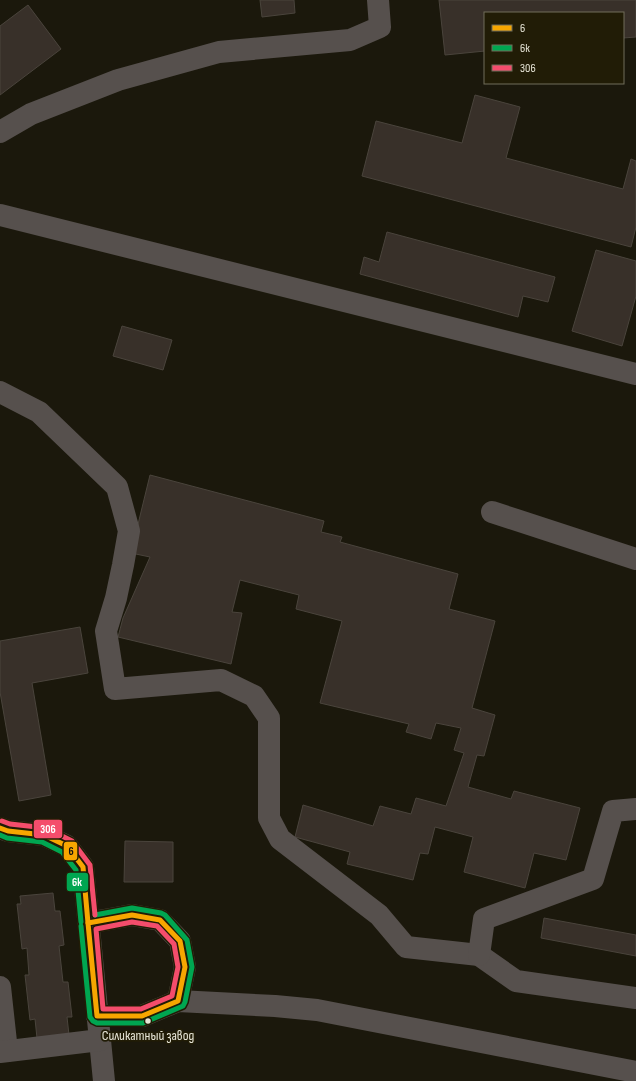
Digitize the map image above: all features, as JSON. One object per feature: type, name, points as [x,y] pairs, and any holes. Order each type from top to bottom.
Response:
[{"type":"street","points":[[0,132],[31,114],[118,80],[219,52],[350,40],[380,27],[378,0]]},
{"type":"street","points":[[0,215],[636,374]]},
{"type":"street","points":[[0,392],[39,412],[116,487],[129,531],[124,565],[106,631],[115,689],[221,680],[254,696],[269,718],[269,818],[280,839],[379,915],[406,947],[479,955],[516,981],[636,998]]},
{"type":"street","points":[[492,512],[636,559]]},
{"type":"street","points":[[479,955],[484,919],[593,879],[613,811],[636,809]]},
{"type":"street","points":[[0,828],[8,832],[44,835],[68,846],[82,867],[104,1081]]},
{"type":"street","points":[[88,923],[132,915],[160,920],[180,941],[185,967],[178,1001]]},
{"type":"street","points":[[0,987],[4,1051],[100,1040]]},
{"type":"street","points":[[97,1016],[142,1016],[178,1001],[275,1006],[317,1010],[636,1072]]},
{"type":"building","points":[[260,0],[294,0],[295,13],[262,17]]},
{"type":"building","points":[[439,0],[636,0],[636,37],[624,38],[624,12],[484,12],[484,51],[445,55]]},
{"type":"building","points":[[28,5],[61,49],[0,95],[0,26]]},
{"type":"building","points":[[475,95],[520,107],[506,158],[623,189],[631,159],[636,161],[636,227],[631,247],[362,176],[376,121],[462,143]]},
{"type":"building","points":[[387,232],[555,277],[548,302],[523,296],[518,317],[360,274],[364,257],[379,262]]},
{"type":"building","points":[[596,250],[636,261],[636,296],[622,346],[572,331]]},
{"type":"building","points":[[122,326],[172,340],[163,370],[113,356]]},
{"type":"building","points":[[150,475],[324,521],[321,532],[342,537],[340,542],[458,574],[449,609],[495,621],[472,708],[495,715],[484,756],[477,755],[468,787],[511,799],[514,791],[580,808],[566,860],[534,853],[525,888],[464,872],[473,837],[435,827],[428,854],[420,853],[413,880],[347,864],[350,852],[295,837],[303,805],[373,826],[380,806],[411,814],[416,798],[446,806],[464,753],[454,750],[461,728],[436,723],[431,739],[406,732],[409,724],[320,703],[342,621],[296,609],[299,595],[240,580],[232,612],[242,613],[231,664],[118,637],[123,618],[150,557],[131,553]]},
{"type":"building","points":[[80,627],[88,673],[32,683],[51,795],[19,801],[0,692],[0,641]]},
{"type":"building","points":[[125,841],[173,842],[173,882],[124,882]]},
{"type":"building","points":[[53,893],[55,911],[60,911],[64,945],[59,946],[63,982],[68,982],[72,1017],[67,1017],[69,1035],[37,1038],[35,1019],[30,1020],[25,975],[29,975],[27,948],[22,949],[17,904],[21,904],[20,896]]},
{"type":"building","points":[[544,918],[636,935],[636,956],[541,938]]},
{"type":"transit line","name":"306","points":[[2,821],[10,824],[46,828],[72,841],[90,865],[95,915]]},
{"type":"transit line","name":"6","points":[[0,828],[8,831],[44,835],[67,846],[83,867],[88,923]]},
{"type":"transit line","name":"6к","points":[[0,835],[7,838],[42,842],[62,852],[76,870],[81,922]]},
{"type":"transit line","name":"6к","points":[[81,926],[90,1017],[93,1021],[97,1023],[143,1023],[183,1006],[192,967],[187,940],[165,915],[132,908],[95,915]]},
{"type":"transit line","name":"6","points":[[132,915],[160,920],[180,941],[185,967],[178,1001],[142,1016],[97,1016],[88,923],[132,915]]},
{"type":"transit line","name":"306","points":[[132,922],[157,926],[174,944],[178,967],[172,996],[141,1009],[103,1009],[96,929],[132,922]]},
{"type":"place","name":"Силикатный завод","points":[[148,1021]]}]
